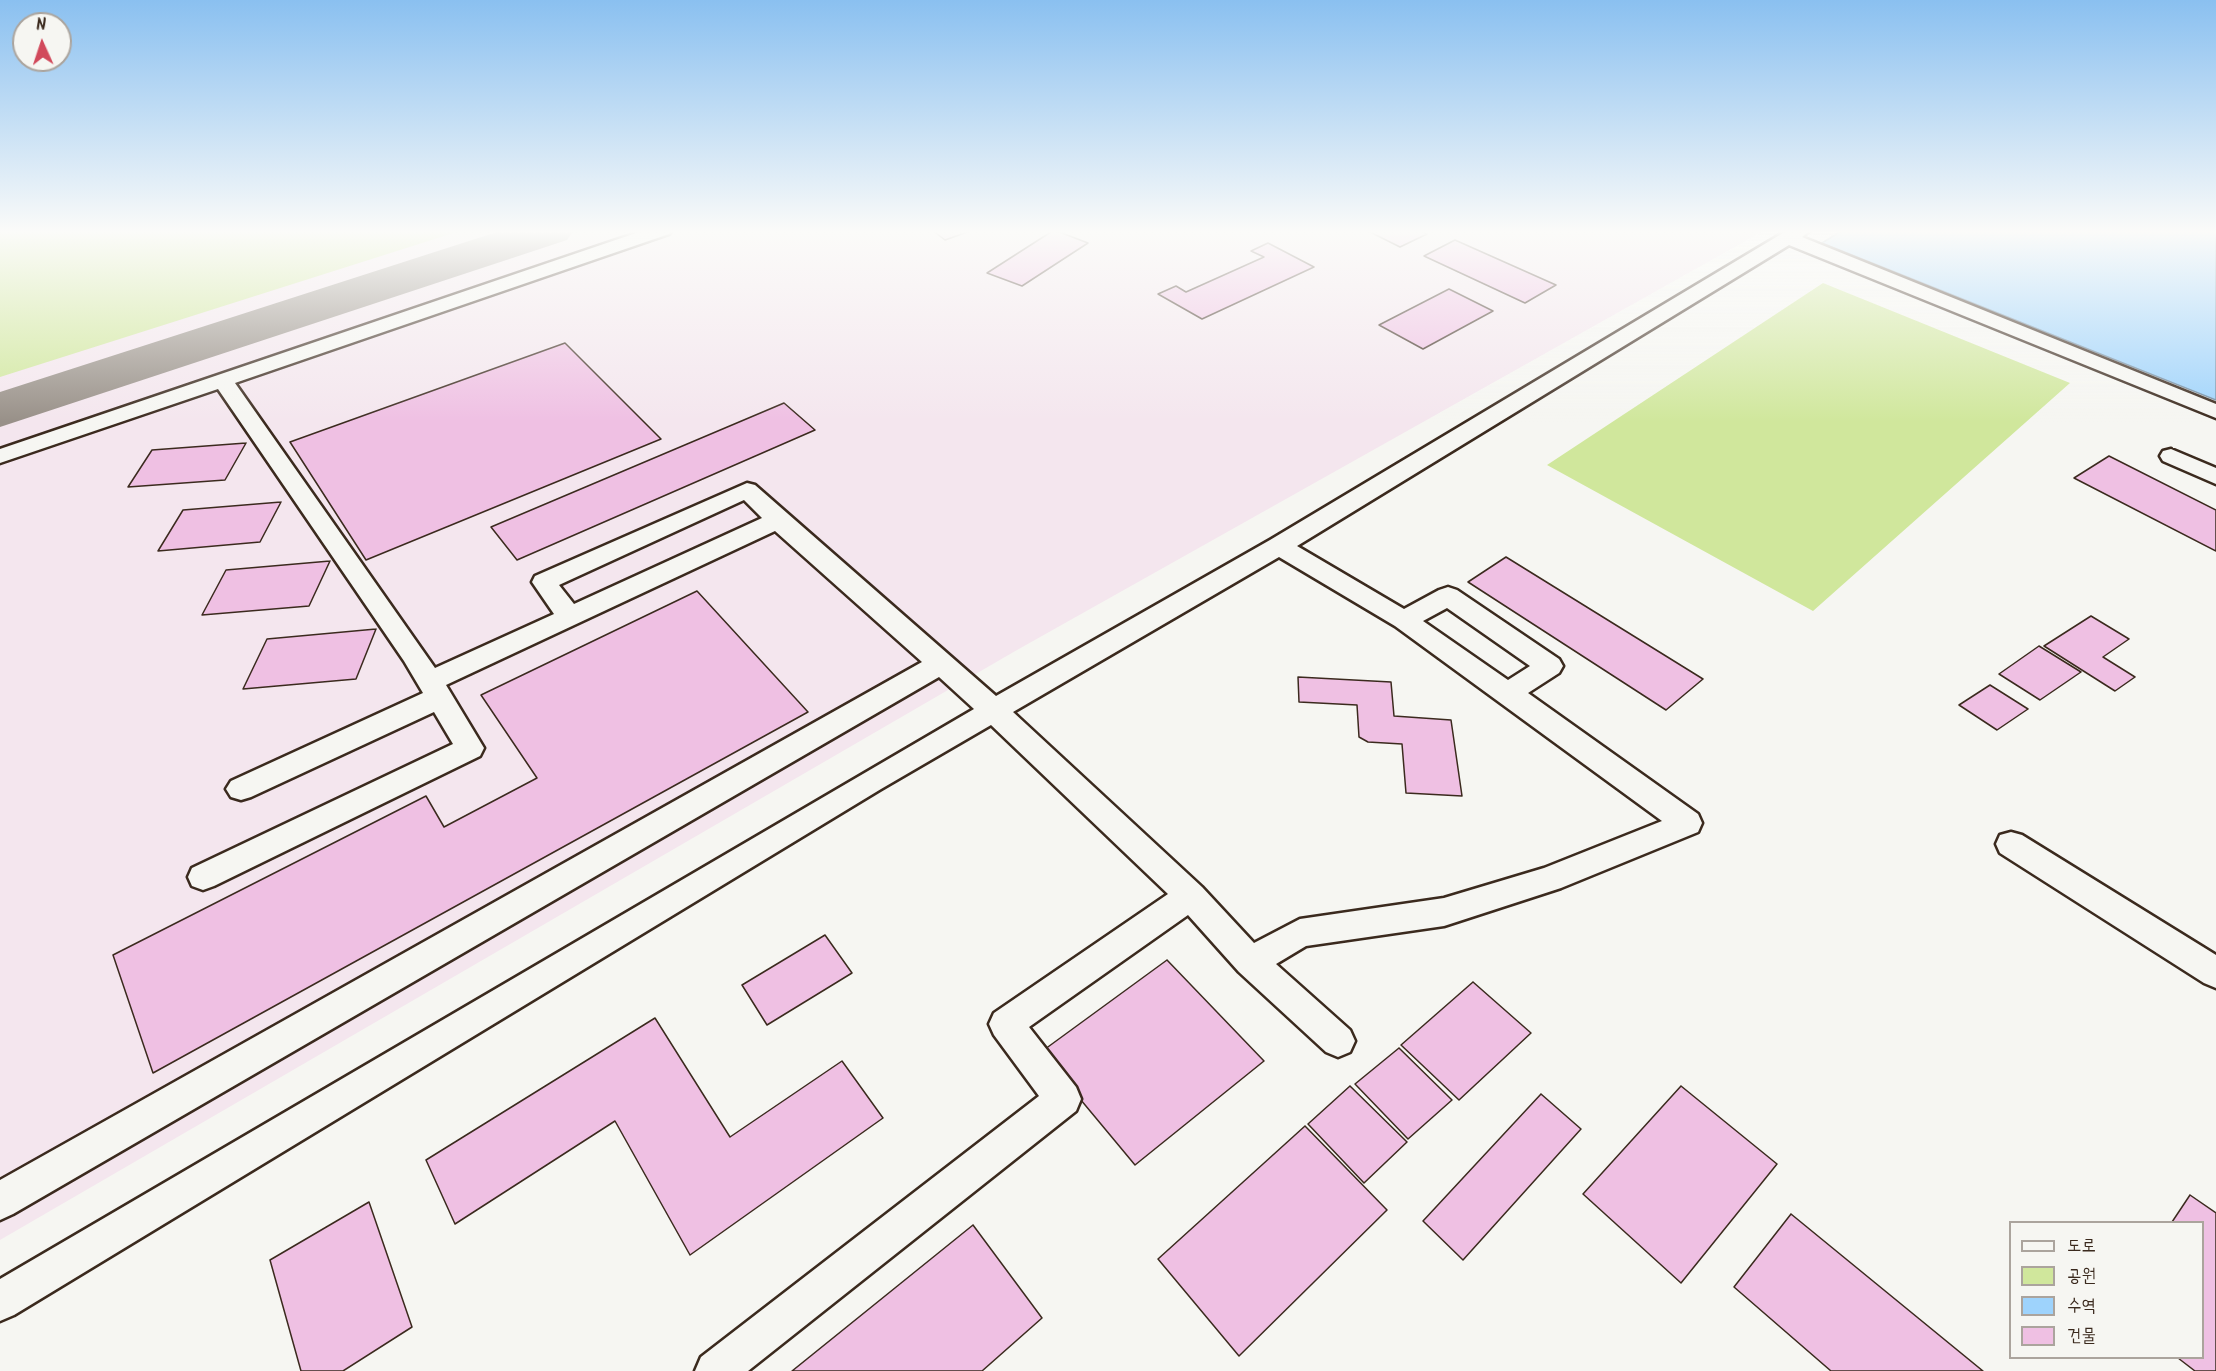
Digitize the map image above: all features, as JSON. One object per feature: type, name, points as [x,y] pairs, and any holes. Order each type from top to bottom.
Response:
[{"type":"street","points":[[0,456],[475,294]]},
{"type":"street","points":[[0,1301],[992,709],[1279,546],[1696,294]]},
{"type":"street","points":[[1937,294],[2216,412]]},
{"type":"street","points":[[203,878],[470,748],[436,689],[223,380]]},
{"type":"street","points":[[2171,456],[2216,477]]},
{"type":"street","points":[[569,616],[544,582],[747,490],[992,709],[1191,896],[1251,962],[1338,1041]]},
{"type":"street","points":[[241,789],[436,689],[569,616],[778,520]]},
{"type":"street","points":[[1251,962],[1300,933],[1444,912],[1550,879],[1687,823],[1404,620],[1279,546]]},
{"type":"street","points":[[1404,620],[1448,596],[1550,666],[1508,693]]},
{"type":"street","points":[[0,1201],[941,664]]},
{"type":"street","points":[[2011,844],[2216,973]]},
{"type":"street","points":[[715,1371],[1064,1099],[1006,1024],[1191,896]]},
{"type":"shaded area","points":[[0,294],[1651,294],[1017,650],[0,1240]]},
{"type":"green space","points":[[0,294],[261,294],[0,377]]},
{"type":"green space","points":[[1806,294],[1850,294],[2070,383],[1813,611],[1547,465]]},
{"type":"water","points":[[1950,294],[2216,294],[2216,400]]},
{"type":"building","points":[[1158,294],[1256,294],[1202,319]]},
{"type":"building","points":[[1439,294],[1459,294],[1493,311],[1423,349],[1379,325]]},
{"type":"building","points":[[1506,294],[1541,294],[1525,303]]},
{"type":"building","points":[[565,343],[661,439],[366,560],[290,442]]},
{"type":"building","points":[[784,403],[815,430],[517,560],[491,527]]},
{"type":"building","points":[[246,443],[225,480],[128,487],[152,450]]},
{"type":"building","points":[[2109,456],[2216,510],[2216,551],[2074,478]]},
{"type":"building","points":[[281,502],[260,542],[158,551],[183,510]]},
{"type":"building","points":[[1506,557],[1703,679],[1666,710],[1468,582]]},
{"type":"building","points":[[330,561],[309,606],[202,615],[226,570]]},
{"type":"building","points":[[697,591],[808,712],[153,1073],[113,955],[426,796],[444,827],[537,778],[481,695]]},
{"type":"building","points":[[2091,616],[2129,639],[2103,657],[2135,677],[2115,691],[2044,646]]},
{"type":"building","points":[[376,629],[356,679],[243,689],[267,639]]},
{"type":"building","points":[[2039,646],[2081,672],[2040,700],[1999,674]]},
{"type":"building","points":[[1298,677],[1391,682],[1394,716],[1451,720],[1462,796],[1406,793],[1402,744],[1368,742],[1359,737],[1357,705],[1299,702]]},
{"type":"building","points":[[1990,685],[2028,709],[1997,730],[1959,705]]},
{"type":"building","points":[[825,935],[852,973],[767,1025],[742,985]]},
{"type":"building","points":[[1167,960],[1264,1061],[1135,1165],[1041,1052]]},
{"type":"building","points":[[1473,982],[1531,1033],[1459,1100],[1401,1045]]},
{"type":"building","points":[[655,1018],[730,1137],[842,1061],[883,1118],[690,1255],[615,1121],[455,1224],[426,1160]]},
{"type":"building","points":[[1399,1048],[1452,1100],[1408,1139],[1355,1084]]},
{"type":"building","points":[[1350,1086],[1407,1142],[1364,1183],[1308,1124]]},
{"type":"building","points":[[1681,1086],[1777,1164],[1681,1283],[1583,1194]]},
{"type":"building","points":[[1541,1094],[1581,1129],[1463,1260],[1423,1221]]},
{"type":"building","points":[[1305,1126],[1387,1210],[1239,1356],[1158,1259]]},
{"type":"building","points":[[2190,1195],[2216,1213],[2216,1371],[2195,1371],[2179,1359],[2204,1359],[2204,1221],[2173,1221]]},
{"type":"building","points":[[369,1202],[412,1327],[343,1371],[301,1371],[270,1260]]},
{"type":"building","points":[[1791,1214],[1983,1371],[1831,1371],[1734,1287]]},
{"type":"building","points":[[973,1225],[1042,1318],[982,1371],[792,1371]]},
{"type":"taxiway","points":[[0,410],[355,294]]}]
